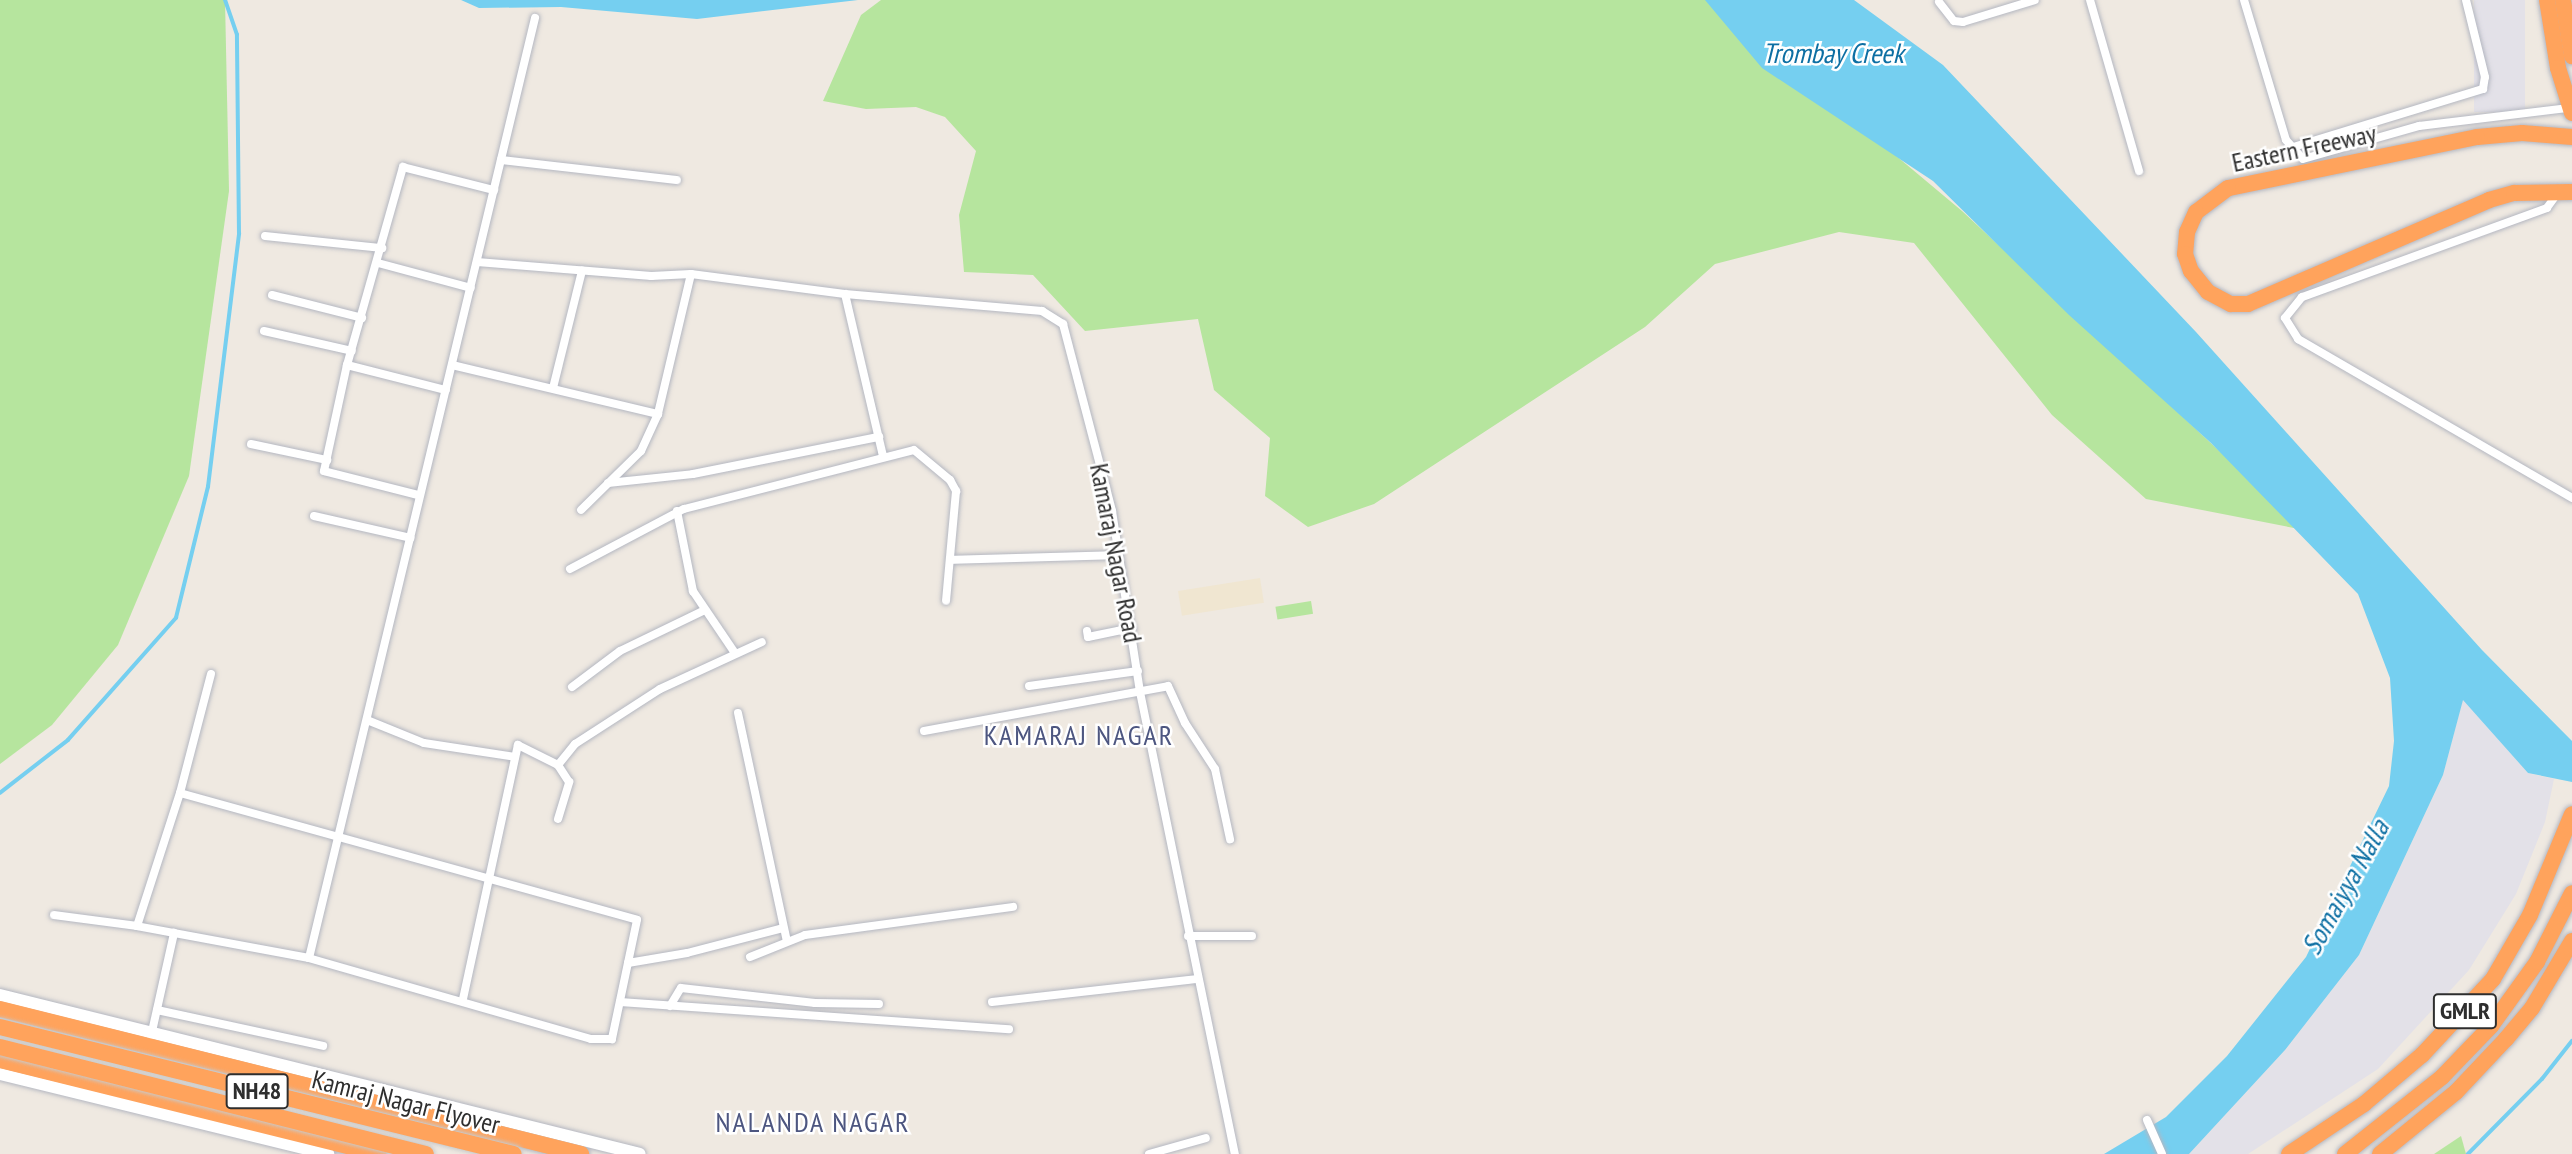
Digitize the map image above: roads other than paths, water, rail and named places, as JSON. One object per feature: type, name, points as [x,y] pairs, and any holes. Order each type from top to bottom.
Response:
[{"type":"highway","points":[[2547,0],[2570,111]]},
{"type":"highway","points":[[2563,0],[2572,56]]},
{"type":"highway","name":"Eastern Freeway","points":[[2565,192],[2514,193],[2489,200],[2286,290],[2239,305],[2219,299],[2202,286],[2191,271],[2185,246],[2192,219],[2205,201],[2245,183],[2477,137],[2522,133],[2572,137]]},
{"type":"highway","name":"GMLR","points":[[2289,1154],[2364,1104],[2423,1055],[2493,979],[2530,915],[2572,814]]},
{"type":"highway","points":[[2345,1154],[2442,1077],[2491,1026],[2537,962],[2572,893]]},
{"type":"highway","name":"GMLR","points":[[2380,1154],[2456,1092],[2506,1039],[2532,1008],[2572,941]]},
{"type":"highway","points":[[0,1009],[151,1039],[581,1154]]},
{"type":"highway","name":"Kamraj Nagar Flyover","points":[[0,1027],[514,1154]]},
{"type":"highway","name":"Kamraj Nagar Flyover","points":[[0,1047],[426,1154]]},
{"type":"highway","points":[[0,1060],[137,1100],[379,1154]]},
{"type":"street","points":[[1939,2],[1954,20],[1963,22],[2035,0]]},
{"type":"street","points":[[2090,0],[2139,171]]},
{"type":"street","points":[[2244,0],[2290,148],[2303,159],[2419,126],[2570,111]]},
{"type":"street","points":[[2290,148],[2483,89],[2485,77],[2466,0]]},
{"type":"street","points":[[309,958],[411,538],[418,495],[446,390],[535,18]]},
{"type":"street","points":[[501,160],[677,180]]},
{"type":"street","points":[[418,495],[324,471],[348,365],[403,167],[494,190]]},
{"type":"street","points":[[2565,192],[2547,208],[2302,297],[2285,318],[2298,339],[2572,498]]},
{"type":"street","points":[[265,236],[382,248]]},
{"type":"street","name":"Kamaraj Nagar Road","points":[[477,262],[582,271],[691,274],[845,294],[1042,311],[1057,317],[1063,324],[1112,511],[1140,692],[1196,979],[1236,1154]]},
{"type":"street","points":[[378,263],[471,288]]},
{"type":"street","points":[[552,388],[582,271]]},
{"type":"street","points":[[581,510],[641,452],[658,414],[691,274]]},
{"type":"street","points":[[845,294],[883,456]]},
{"type":"street","points":[[272,295],[362,317]]},
{"type":"street","points":[[264,331],[352,351]]},
{"type":"street","points":[[348,365],[446,390]]},
{"type":"street","points":[[452,365],[658,414]]},
{"type":"street","points":[[608,483],[693,474],[879,438]]},
{"type":"street","points":[[251,444],[327,460]]},
{"type":"street","points":[[570,569],[677,511],[914,450],[954,485],[946,601]]},
{"type":"street","points":[[677,511],[691,584],[705,610],[735,653]]},
{"type":"street","points":[[314,516],[411,538]]},
{"type":"street","points":[[950,560],[1117,555]]},
{"type":"street","points":[[572,687],[620,651],[705,610]]},
{"type":"street","points":[[1087,631],[1088,637],[1132,628]]},
{"type":"street","points":[[558,765],[575,744],[605,722],[735,653],[762,642]]},
{"type":"street","points":[[1029,685],[1138,671]]},
{"type":"street","points":[[137,926],[180,793],[211,674]]},
{"type":"street","points":[[923,730],[1140,692],[1164,685],[1172,690],[1185,723],[1215,769],[1230,839]]},
{"type":"street","points":[[738,713],[787,941]]},
{"type":"street","points":[[367,720],[425,743],[515,757]]},
{"type":"street","points":[[463,999],[518,745],[558,765],[569,782],[558,819]]},
{"type":"street","points":[[54,915],[137,926],[309,958],[463,999],[591,1039],[612,1039],[637,919],[490,876],[180,793]]},
{"type":"street","points":[[750,957],[787,941],[1013,907]]},
{"type":"street","points":[[628,962],[687,953],[783,928]]},
{"type":"street","points":[[137,1100],[174,933]]},
{"type":"street","points":[[1188,936],[1252,936]]},
{"type":"street","points":[[992,1002],[1196,979]]},
{"type":"street","points":[[670,1006],[681,988],[815,1003],[879,1004]]},
{"type":"street","points":[[0,995],[151,1039],[640,1154]]},
{"type":"street","points":[[620,1002],[1009,1029]]},
{"type":"street","points":[[157,1010],[323,1046]]},
{"type":"street","points":[[0,1074],[137,1100],[328,1154]]},
{"type":"street","points":[[2148,1123],[2162,1154]]},
{"type":"street","points":[[1149,1154],[1206,1138]]},
{"type":"water","points":[[461,0],[858,0],[697,19],[561,7],[479,8]]},
{"type":"water","name":"Trombay Creek","points":[[1705,0],[1854,0],[1943,65],[2196,332],[2482,650],[2572,741],[2572,782],[2528,773],[2463,700],[2443,775],[2359,955],[2285,1050],[2189,1154],[2104,1154],[2166,1117],[2227,1056],[2306,957],[2389,786],[2394,741],[2390,678],[2358,594],[2211,443],[2069,315],[1933,181],[1762,68]]},
{"type":"waterway","points":[[0,793],[68,740],[176,618],[208,487],[239,234],[237,35],[225,0]]},
{"type":"waterway","points":[[2468,1154],[2542,1079],[2572,1041]]},
{"type":"district","name":"KAMARAJ NAGAR","points":[[1079,735]]},
{"type":"district","name":"NALANDA NAGAR","points":[[813,1122]]},
{"type":"water label","name":"Somaiyya Nalla","points":[[2345,887]]}]
